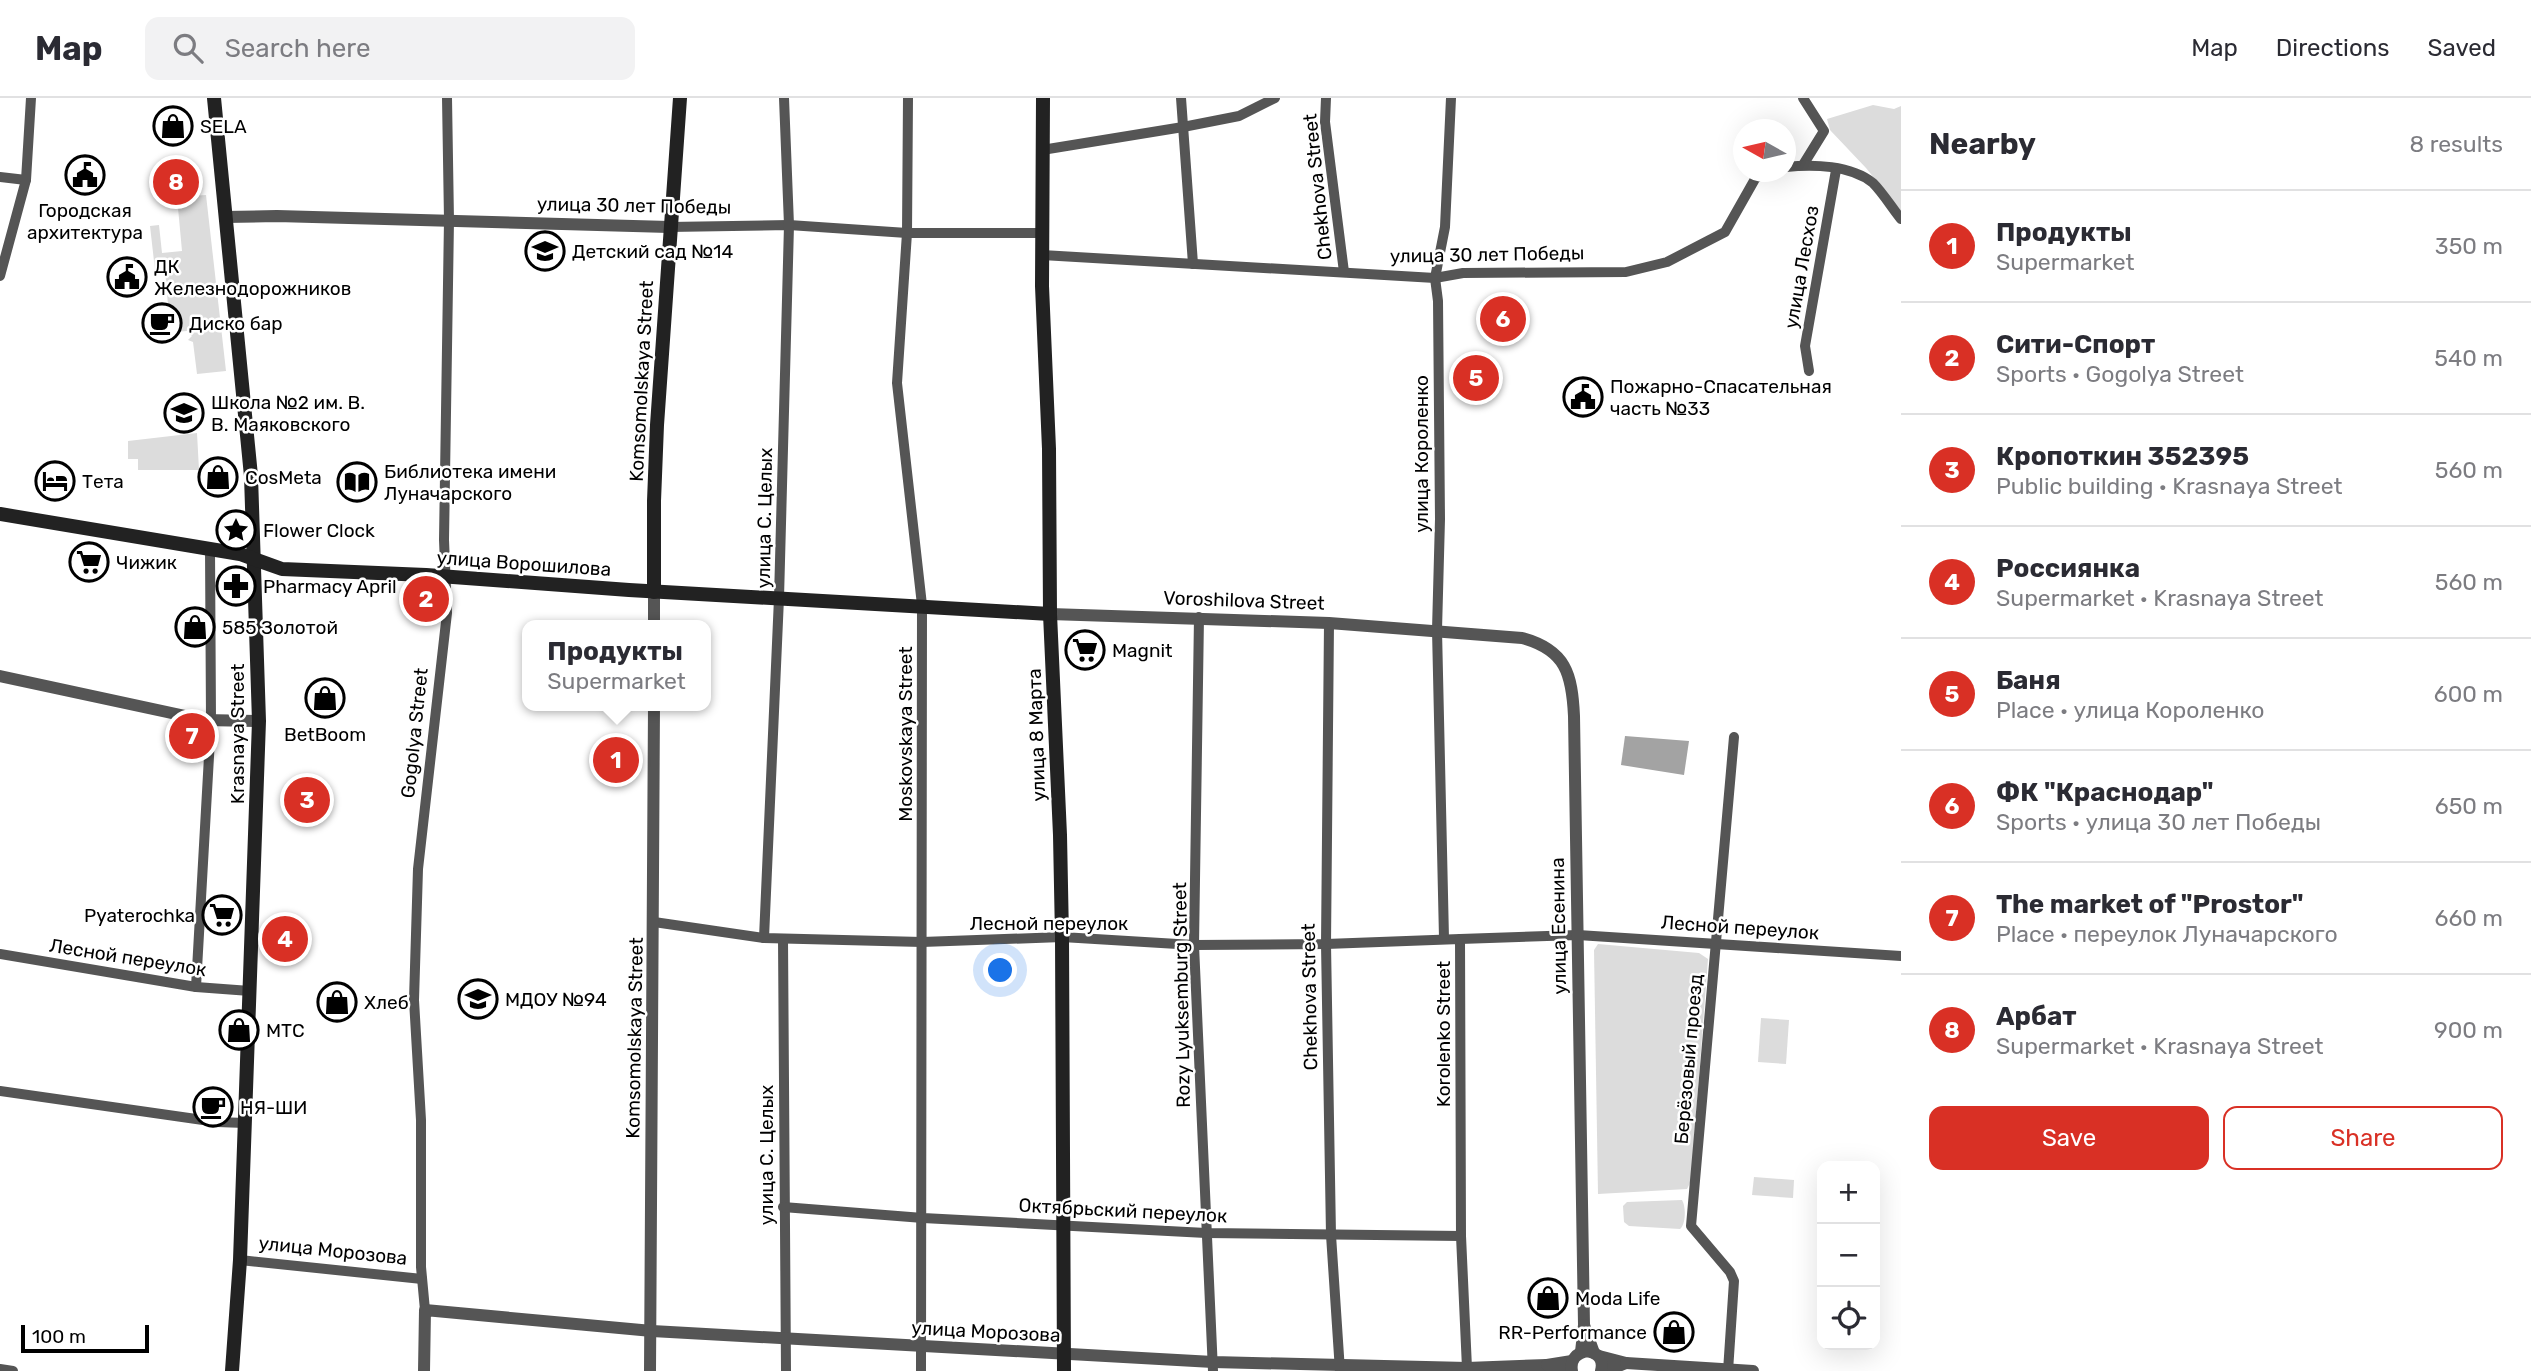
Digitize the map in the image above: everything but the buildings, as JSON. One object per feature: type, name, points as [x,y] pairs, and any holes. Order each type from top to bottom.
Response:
[{"type":"main road","name":"Krasnaya Street","points":[[215,98],[251,476],[259,721],[240,1259],[232,1371]]},
{"type":"main road","name":"Komsomolskaya Street","points":[[654,592],[654,501],[669,227],[680,98]]},
{"type":"main road","name":"улица 8 Марта","points":[[1043,98],[1042,255],[1049,449],[1050,614],[1062,937],[1064,1371]]},
{"type":"main road","name":"улица Ворошилова","points":[[0,514],[210,549],[255,559],[282,569],[445,576],[654,592],[1050,614]]},
{"type":"street","points":[[0,276],[26,180],[31,98]]},
{"type":"street","name":"Gogolya Street","points":[[424,1371],[421,1120],[414,1000],[418,869],[447,613],[447,98]]},
{"type":"street","name":"улица С. Целых","points":[[764,938],[779,598],[789,225],[784,98]]},
{"type":"street","name":"Moskovskaya Street","points":[[908,98],[907,233],[897,383],[922,606],[921,1371]]},
{"type":"street","points":[[1181,98],[1193,264]]},
{"type":"street","points":[[1042,150],[1239,116],[1275,98]]},
{"type":"street","name":"Chekhova Street","points":[[1326,98],[1325,122],[1344,272]]},
{"type":"street","points":[[1435,278],[1446,227],[1451,98]]},
{"type":"street","points":[[1803,98],[1824,131],[1803,165]]},
{"type":"street","points":[[1796,166],[1840,170],[1872,183],[1901,219]]},
{"type":"street","name":"улица Лесхоз","points":[[1809,371],[1805,346],[1840,170]]},
{"type":"street","points":[[0,177],[26,180]]},
{"type":"street","name":"улица 30 лет Победы","points":[[1042,255],[1435,278],[1463,273],[1626,272],[1667,262],[1725,232],[1753,182]]},
{"type":"street","name":"улица 30 лет Победы","points":[[225,217],[669,227],[789,225],[907,233],[1042,233]]},
{"type":"street","name":"улица Короленко","points":[[1435,278],[1438,301],[1440,519],[1437,630]]},
{"type":"street","name":"Krasnaya Street","points":[[196,987],[211,721],[210,549]]},
{"type":"street","name":"Komsomolskaya Street","points":[[654,592],[654,620]]},
{"type":"street","name":"Voroshilova Street","points":[[1050,614],[1199,617],[1437,630]]},
{"type":"street","name":"Rozy Lyuksemburg Street","points":[[1199,617],[1195,945],[1213,1366]]},
{"type":"street","name":"Chekhova Street","points":[[1329,623],[1326,944],[1331,1235],[1340,1368]]},
{"type":"street","name":"улица Есенина","points":[[1437,630],[1522,638],[1538,643],[1555,654],[1566,668],[1572,684],[1584,1325],[1581,1361],[1602,1361],[1604,1371]]},
{"type":"street","name":"Korolenko Street","points":[[1437,630],[1444,938],[1460,939],[1461,1237],[1475,1369]]},
{"type":"street","points":[[0,676],[211,721],[259,721]]},
{"type":"street","name":"Komsomolskaya Street","points":[[650,1371],[654,711]]},
{"type":"street","name":"Берёзовый проезд","points":[[1728,1370],[1734,1281],[1730,1272],[1691,1226],[1734,737]]},
{"type":"street","name":"Лесной переулок","points":[[654,922],[764,938],[922,942],[1062,937],[1195,945],[1326,944],[1444,938]]},
{"type":"street","name":"Лесной переулок","points":[[1460,939],[1578,935],[1901,956]]},
{"type":"street","name":"улица С. Целых","points":[[783,939],[786,1371]]},
{"type":"street","name":"Лесной переулок","points":[[0,954],[196,987],[250,991]]},
{"type":"street","points":[[0,1091],[217,1122],[245,1123]]},
{"type":"street","name":"Октябрьский переулок","points":[[783,1207],[923,1218],[1206,1233],[1461,1237]]},
{"type":"street","name":"улица Морозова","points":[[240,1259],[422,1279]]},
{"type":"street","name":"улица Морозова","points":[[425,1310],[652,1331],[1064,1354],[1213,1366],[1475,1369],[1547,1366],[1581,1361]]},
{"type":"street","points":[[1581,1361],[1753,1371]]},
{"type":"street","points":[[1604,1371],[1626,1363]]},
{"type":"street","points":[[0,1369],[13,1371]]},
{"type":"shaded area","points":[[1873,105],[1894,109],[1901,106],[1901,211],[1830,130],[1827,119]]},
{"type":"shaded area","points":[[206,195],[226,371],[197,374],[193,342],[188,340],[192,336],[187,331],[162,333],[159,306],[168,305],[165,270],[155,270],[150,226],[159,225],[162,253],[182,251],[177,197]]},
{"type":"shaded area","points":[[197,433],[199,470],[138,470],[138,459],[128,459],[128,441]]},
{"type":"shaded area","points":[[1625,736],[1689,741],[1684,775],[1621,765]]},
{"type":"shaded area","points":[[1598,944],[1699,953],[1708,959],[1691,1181],[1687,1189],[1598,1194],[1594,950]]},
{"type":"shaded area","points":[[1761,1018],[1789,1020],[1786,1064],[1758,1062]]},
{"type":"shaded area","points":[[1754,1177],[1794,1180],[1793,1198],[1752,1195]]},
{"type":"shaded area","points":[[1682,1200],[1685,1215],[1680,1229],[1629,1226],[1624,1222],[1623,1206],[1627,1202]]},
{"type":"place","name":"SELA","points":[[173,126]]},
{"type":"place","name":"Городская архитектура","points":[[85,175]]},
{"type":"place","name":"Арбат","points":[[176,182]]},
{"type":"place","name":"Детский сад №14","points":[[545,251]]},
{"type":"place","name":"ДК Железнодорожников","points":[[127,277]]},
{"type":"place","name":"ФК \"Краснодар\"","points":[[1503,319]]},
{"type":"place","name":"Диско бар","points":[[162,323]]},
{"type":"place","name":"Баня","points":[[1476,378]]},
{"type":"place","name":"Пожарно-Спасательная часть №33","points":[[1583,397]]},
{"type":"place","name":"Школа №2 им. В. В. Маяковского","points":[[184,413]]},
{"type":"place","name":"CosMeta","points":[[218,477]]},
{"type":"place","name":"Тета","points":[[55,481]]},
{"type":"place","name":"Библиотека имени Луначарского","points":[[357,482]]},
{"type":"place","name":"Flower Clock","points":[[236,530]]},
{"type":"place","name":"Чижик","points":[[89,562]]},
{"type":"place","name":"Pharmacy April","points":[[236,586]]},
{"type":"place","name":"Сити-Спорт","points":[[426,599]]},
{"type":"place","name":"585 Золотой","points":[[195,627]]},
{"type":"place","name":"Magnit","points":[[1085,650]]},
{"type":"place","name":"BetBoom","points":[[325,698]]},
{"type":"place","name":"The market of \"Prostor\"","points":[[192,736]]},
{"type":"place","name":"Продукты","points":[[616,760]]},
{"type":"place","name":"Кропоткин 352395","points":[[307,800]]},
{"type":"place","name":"Pyaterochka","points":[[222,915]]},
{"type":"place","name":"Россиянка","points":[[285,939]]},
{"type":"place","name":"МДОУ №94","points":[[478,999]]},
{"type":"place","name":"Хлеб","points":[[337,1002]]},
{"type":"place","name":"МТС","points":[[239,1030]]},
{"type":"place","name":"НЯ-ШИ","points":[[213,1107]]},
{"type":"place","name":"Moda Life","points":[[1548,1298]]},
{"type":"place","name":"RR-Performance","points":[[1674,1332]]}]
